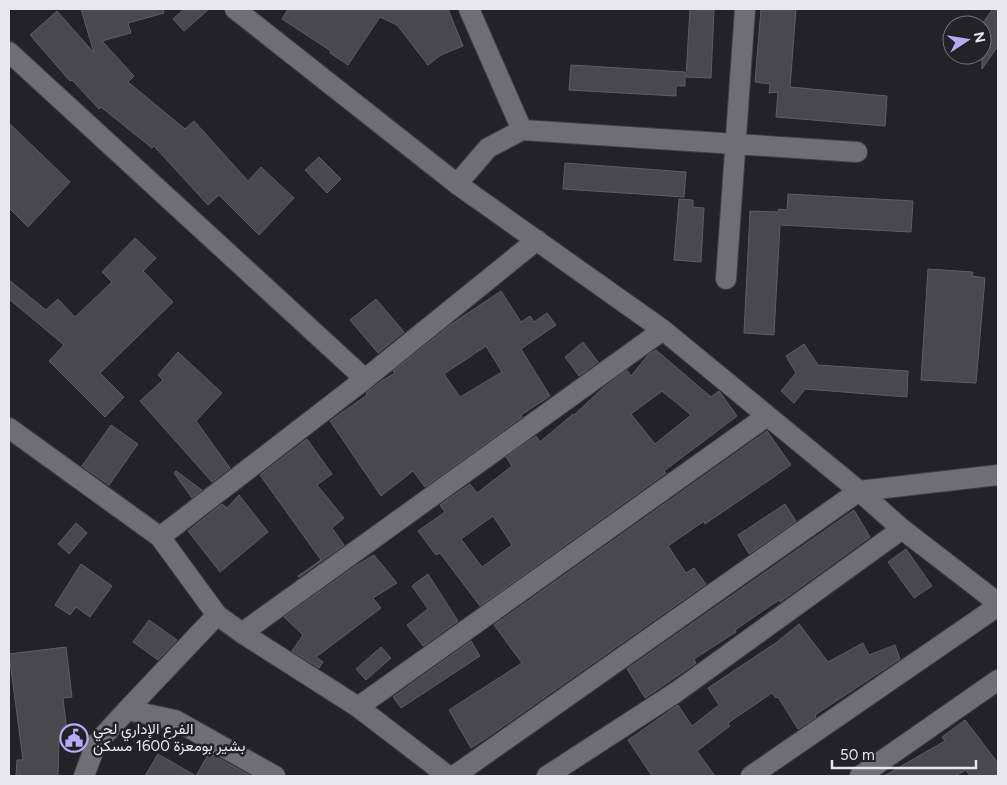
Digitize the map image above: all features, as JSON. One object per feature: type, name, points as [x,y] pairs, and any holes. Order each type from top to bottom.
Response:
[{"type":"street","points":[[236,9],[456,184],[538,240],[663,330],[859,491],[902,529],[998,605],[751,776]]},
{"type":"street","points":[[469,9],[522,130]]},
{"type":"street","points":[[726,279],[745,9]]},
{"type":"street","points":[[9,52],[365,379]]},
{"type":"street","points":[[456,184],[488,148],[522,130],[857,152]]},
{"type":"street","points":[[160,537],[365,379],[538,240]]},
{"type":"street","points":[[242,634],[663,330]]},
{"type":"street","points":[[358,707],[767,416]]},
{"type":"street","points":[[9,428],[160,537],[217,615],[242,634],[358,707],[448,776]]},
{"type":"street","points":[[454,776],[859,491],[998,475]]},
{"type":"street","points":[[547,776],[675,693],[902,529]]},
{"type":"street","points":[[84,776],[96,744],[217,615]]},
{"type":"street","points":[[860,776],[998,680]]},
{"type":"street","points":[[127,710],[175,720],[275,776]]},
{"type":"building","points":[[81,9],[163,9],[164,13],[128,23],[131,33],[102,41],[134,76],[128,82],[185,129],[194,121],[248,181],[261,167],[294,198],[259,235],[219,195],[208,205],[154,146],[152,148],[101,107],[99,109],[72,80],[70,81],[30,35],[57,11],[94,53]]},
{"type":"building","points":[[184,9],[209,9],[184,31],[173,19]]},
{"type":"building","points":[[288,9],[448,9],[463,46],[441,55],[428,65],[397,25],[380,17],[348,65],[330,53],[331,51],[282,19]]},
{"type":"building","points":[[690,9],[714,9],[711,78],[686,77]]},
{"type":"building","points":[[761,9],[796,9],[790,87],[887,96],[885,126],[776,117],[778,92],[769,93],[770,84],[755,82]]},
{"type":"building","points":[[993,9],[998,9],[998,46],[992,55],[992,15],[989,15]]},
{"type":"building","points":[[571,65],[685,72],[685,86],[676,86],[676,96],[569,90]]},
{"type":"building","points":[[9,123],[70,182],[28,227],[9,208]]},
{"type":"building","points":[[319,157],[341,179],[327,193],[305,170]]},
{"type":"building","points":[[565,163],[686,172],[684,197],[563,189]]},
{"type":"building","points":[[788,194],[913,201],[911,232],[780,225],[774,335],[744,333],[750,211],[778,212],[779,209],[787,210]]},
{"type":"building","points":[[679,199],[693,200],[693,207],[704,208],[701,262],[674,260]]},
{"type":"building","points":[[135,238],[156,258],[143,271],[173,302],[100,373],[124,397],[105,417],[49,361],[64,345],[9,299],[9,280],[46,310],[58,299],[75,317],[112,282],[102,272]]},
{"type":"building","points":[[928,269],[973,272],[972,276],[985,278],[976,383],[921,380]]},
{"type":"building","points":[[501,291],[521,322],[530,316],[534,322],[547,313],[556,325],[521,349],[550,396],[521,415],[522,417],[425,487],[413,471],[381,496],[330,421],[395,373],[393,371],[453,323]],"holes":[[[486,346],[502,372],[460,397],[444,374]]]},
{"type":"building","points":[[376,299],[404,332],[378,353],[350,320]]},
{"type":"building","points":[[583,342],[598,362],[579,376],[565,357]]},
{"type":"building","points":[[804,344],[818,365],[908,371],[907,397],[805,389],[794,403],[781,391],[796,373],[786,356]]},
{"type":"building","points":[[656,350],[711,397],[719,391],[737,416],[664,471],[666,473],[480,606],[440,553],[436,555],[418,531],[445,512],[440,505],[470,484],[477,493],[512,466],[506,457],[536,436],[540,442],[627,370],[631,376],[648,355]],"holes":[[[662,391],[691,415],[655,444],[631,414]],[[493,516],[512,545],[482,567],[461,539]]]},
{"type":"building","points":[[178,352],[222,393],[196,421],[230,468],[212,482],[140,401],[163,380],[158,375]]},
{"type":"building","points":[[111,425],[138,444],[109,485],[82,466]]},
{"type":"building","points":[[767,431],[791,465],[705,524],[704,521],[668,546],[686,573],[694,568],[706,584],[471,748],[449,710],[522,663],[494,625]]},
{"type":"building","points":[[307,439],[332,474],[317,485],[344,518],[332,528],[344,545],[299,577],[321,560],[260,475]]},
{"type":"building","points":[[176,471],[202,490],[192,498],[174,473]]},
{"type":"building","points":[[239,495],[268,532],[220,572],[188,531],[222,504],[227,508]]},
{"type":"building","points":[[785,504],[796,521],[749,554],[738,535]]},
{"type":"building","points":[[854,510],[870,537],[780,602],[779,600],[735,630],[736,632],[694,659],[696,663],[645,698],[627,669]]},
{"type":"building","points":[[76,523],[87,533],[69,554],[58,544]]},
{"type":"building","points":[[906,549],[932,586],[914,598],[888,562]]},
{"type":"building","points":[[374,555],[397,583],[373,598],[381,608],[316,657],[323,662],[319,668],[292,651],[303,635],[284,617]]},
{"type":"building","points":[[81,564],[112,586],[90,617],[76,607],[70,615],[55,605]]},
{"type":"building","points":[[428,574],[458,621],[423,646],[407,625],[428,609],[412,586]]},
{"type":"building","points":[[149,620],[177,640],[158,660],[133,642]]},
{"type":"building","points":[[799,624],[828,662],[863,643],[869,655],[895,645],[900,659],[815,715],[816,717],[798,729],[778,697],[776,698],[772,693],[728,723],[730,726],[697,751],[715,776],[652,776],[628,740],[678,705],[692,726],[719,705],[708,688],[777,642]]},
{"type":"building","points":[[471,641],[480,656],[401,708],[393,697]]},
{"type":"building","points":[[66,647],[72,697],[63,698],[68,740],[59,741],[58,776],[16,776],[17,760],[23,760],[9,654]]},
{"type":"building","points":[[381,647],[391,658],[366,680],[356,669]]},
{"type":"building","points":[[965,720],[998,763],[998,776],[970,776],[966,770],[955,776],[884,776],[945,741],[942,737]]},
{"type":"building","points":[[209,753],[251,776],[196,776]]},
{"type":"building","points":[[158,754],[196,776],[145,776]]},
{"type":"place","name":"الفرع الإداري لحي بشير بومعزة 1600 مسكن","points":[[74,738]]}]
